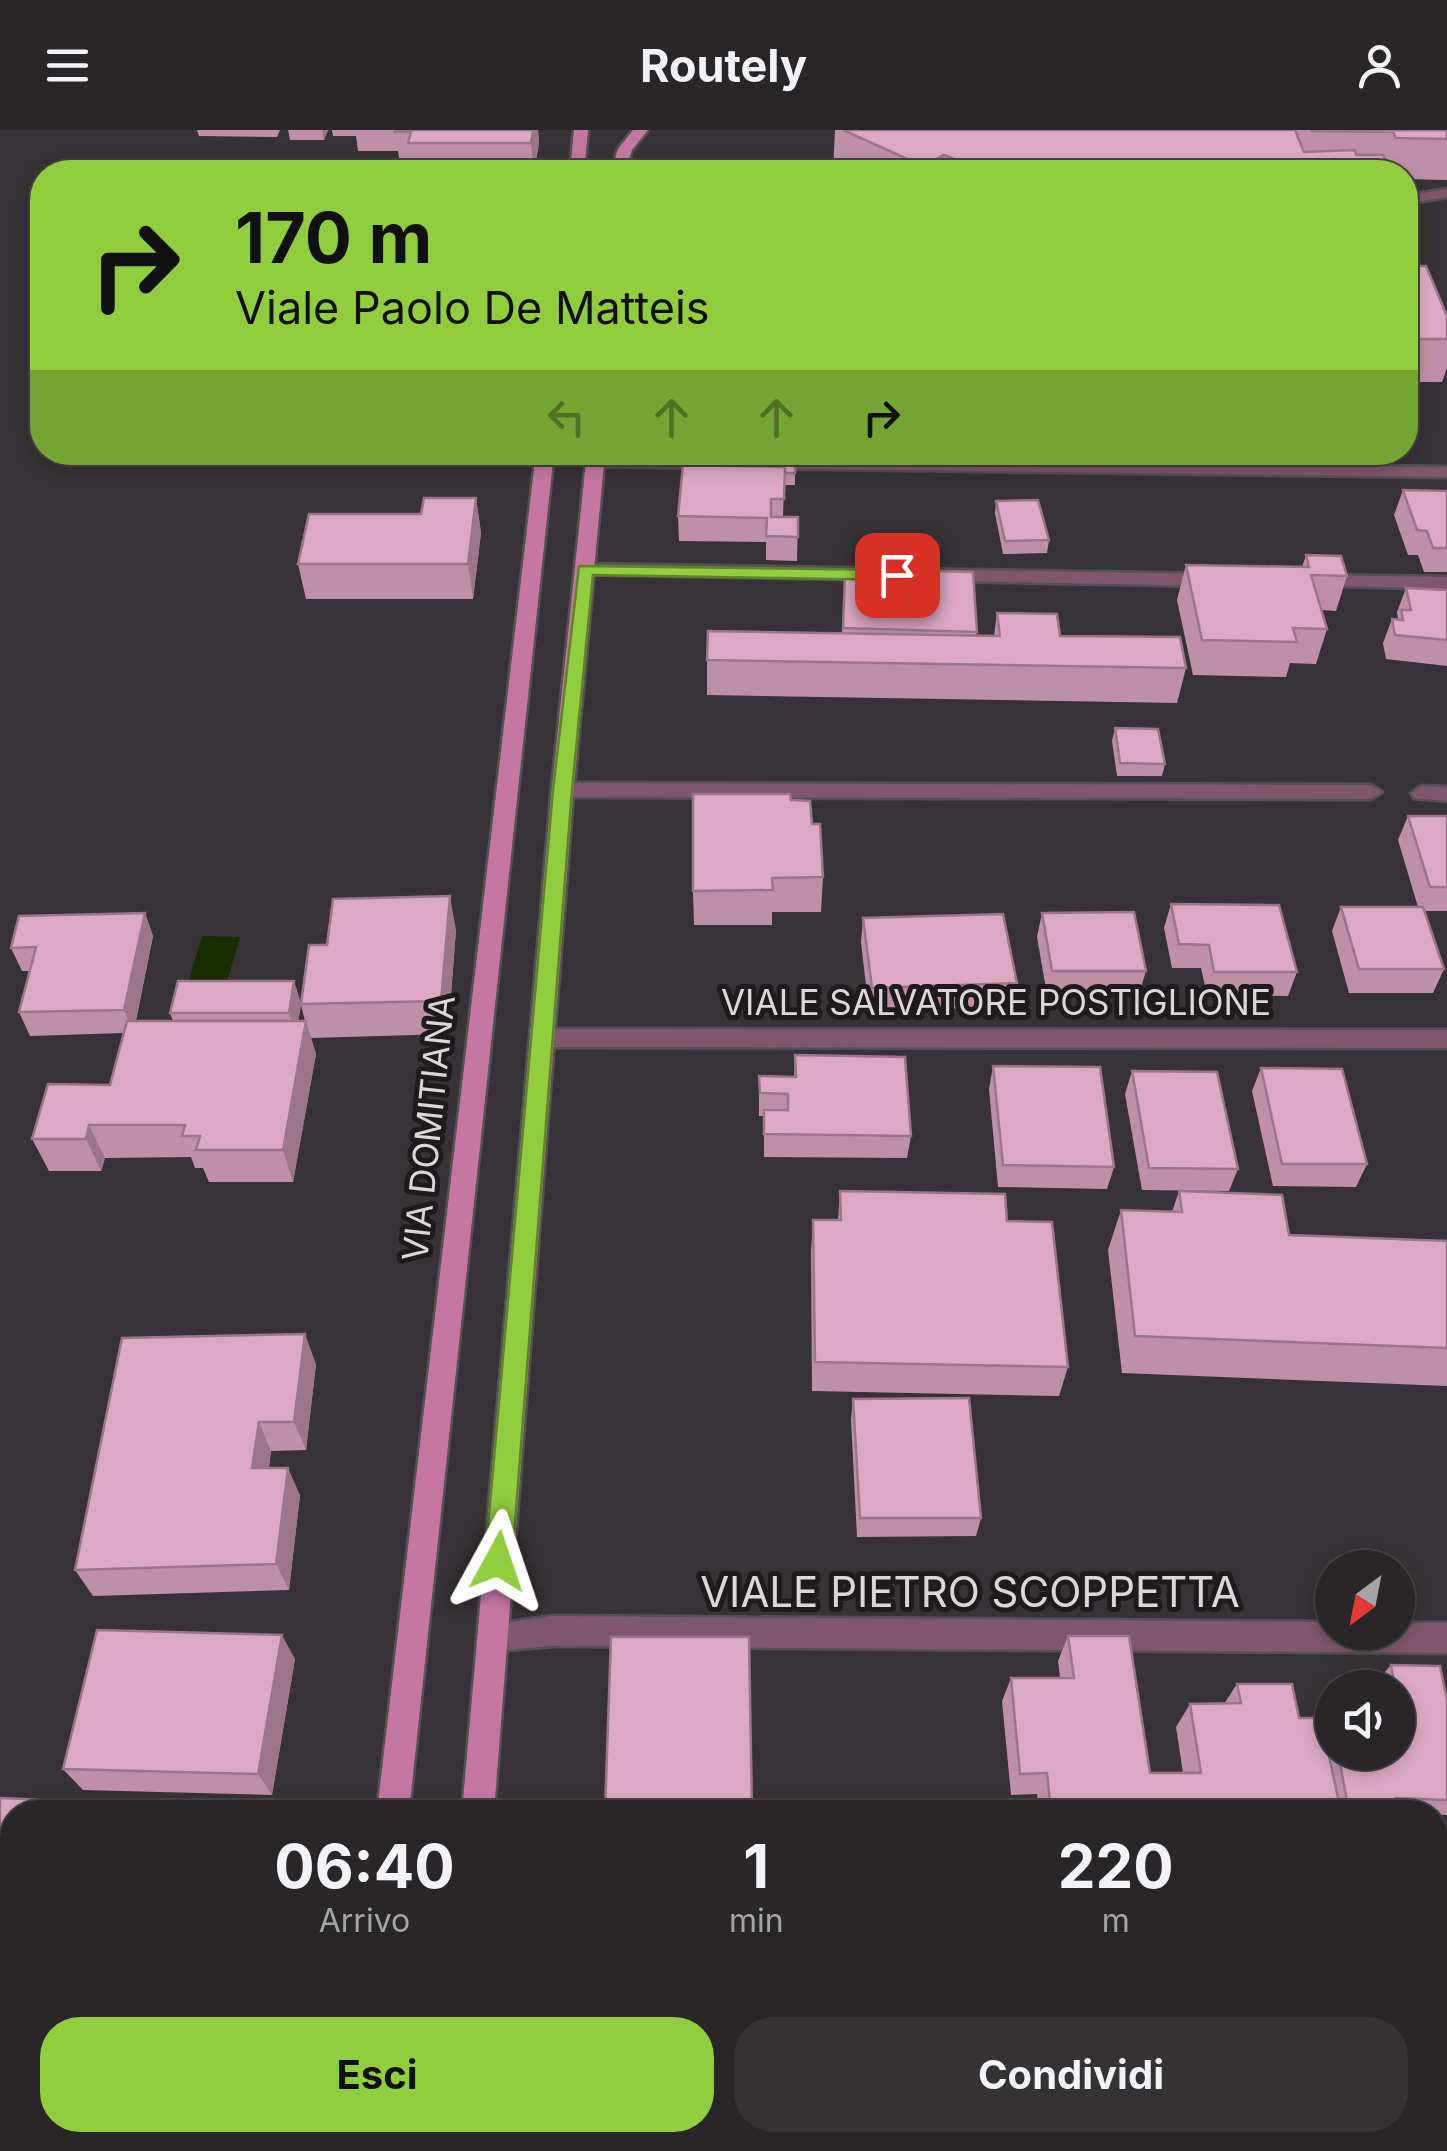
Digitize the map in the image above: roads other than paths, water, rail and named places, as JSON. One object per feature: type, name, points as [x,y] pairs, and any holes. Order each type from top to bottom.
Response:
[{"type":"main road","points":[[577,160],[581,130]]},
{"type":"main road","points":[[622,160],[625,149],[641,130]]},
{"type":"main road","name":"VIA DOMITIANA","points":[[394,1800],[544,465]]},
{"type":"main road","points":[[479,1800],[562,790],[594,465]]},
{"type":"street","points":[[1418,198],[1447,193]]},
{"type":"street","points":[[1418,283],[1447,354]]},
{"type":"street","points":[[1232,465],[1447,472]]},
{"type":"street","points":[[585,570],[1231,580]]},
{"type":"street","points":[[1290,580],[1447,582]]},
{"type":"street","points":[[562,790],[1371,792]]},
{"type":"street","points":[[1422,794],[1447,794]]},
{"type":"street","name":"VIALE SALVATORE POSTIGLIONE","points":[[544,1038],[1447,1038]]},
{"type":"street","name":"VIALE PIETRO SCOPPETTA","points":[[492,1636],[554,1631],[1447,1638]]}]
